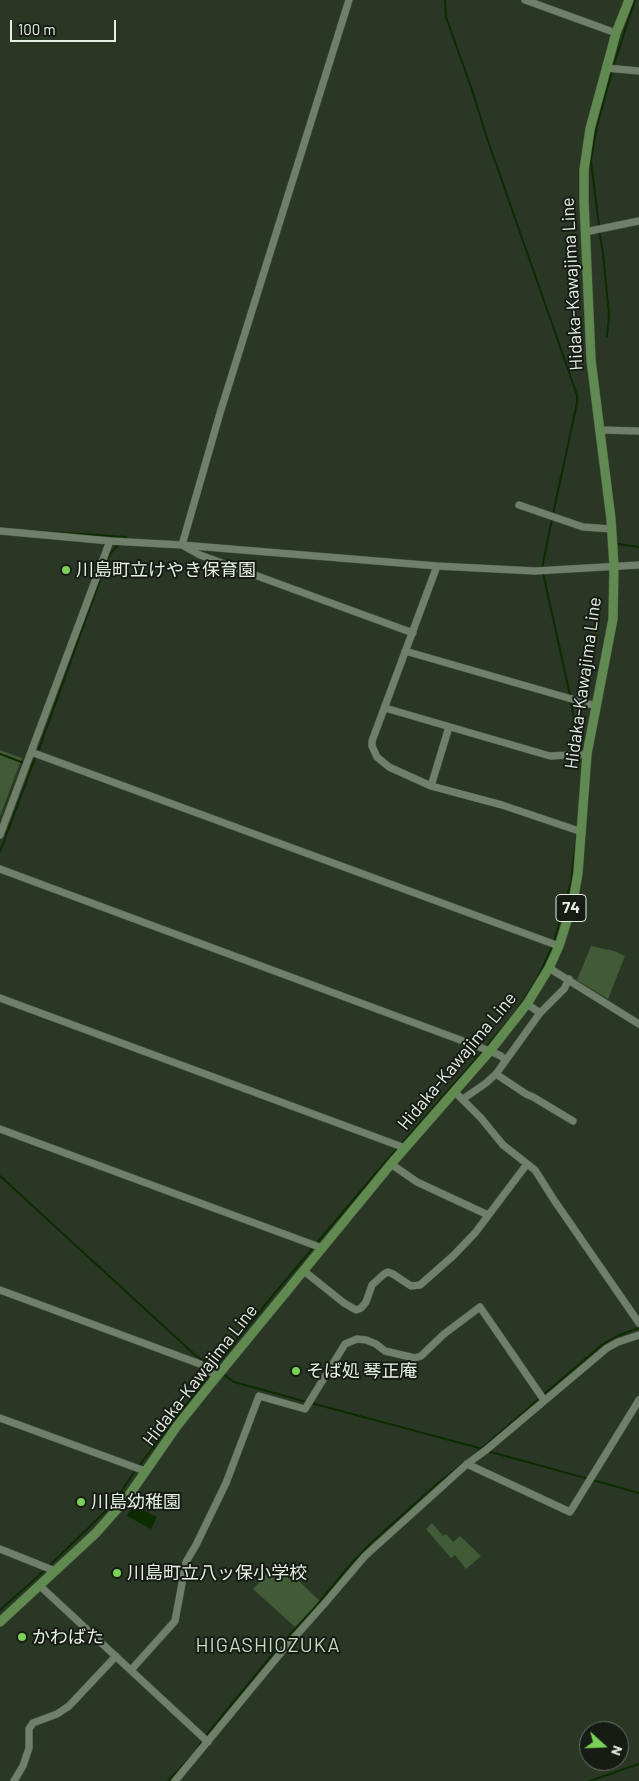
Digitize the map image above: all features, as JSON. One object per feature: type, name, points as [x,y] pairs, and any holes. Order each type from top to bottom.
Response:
[{"type":"main road","name":"Hidaka-Kawajima Line","points":[[0,1622],[96,1533],[128,1498],[177,1426],[391,1164],[490,1051],[527,1004],[549,968],[559,946],[572,906],[576,882],[582,832],[587,754],[612,619],[614,566],[612,529],[591,360],[584,170],[586,147],[606,68],[616,33],[629,0]]},
{"type":"street","points":[[182,545],[220,413],[349,0]]},
{"type":"street","points":[[525,0],[616,33]]},
{"type":"street","points":[[606,68],[639,71]]},
{"type":"street","points":[[585,232],[639,222]]},
{"type":"street","points":[[600,430],[639,431]]},
{"type":"street","points":[[519,505],[583,527],[612,529]]},
{"type":"street","points":[[0,531],[437,566],[535,571],[639,565]]},
{"type":"street","points":[[0,835],[110,541]]},
{"type":"street","points":[[182,545],[200,555],[413,633]]},
{"type":"street","points":[[437,566],[372,741],[377,757],[389,767],[431,786],[502,805],[582,832]]},
{"type":"street","points":[[405,651],[596,706]]},
{"type":"street","points":[[385,708],[550,756],[587,754]]},
{"type":"street","points":[[431,786],[449,727]]},
{"type":"street","points":[[31,752],[559,946]]},
{"type":"street","points":[[0,870],[490,1051],[505,1060]]},
{"type":"street","points":[[549,968],[639,1024]]},
{"type":"street","points":[[463,1099],[486,1084],[496,1074],[540,1013],[564,989],[569,979]]},
{"type":"street","points":[[0,998],[405,1148]]},
{"type":"street","points":[[527,1004],[540,1013]]},
{"type":"street","points":[[496,1074],[573,1121]]},
{"type":"street","points":[[454,1091],[481,1118],[503,1145],[535,1170],[639,1323]]},
{"type":"street","points":[[0,1129],[322,1248]]},
{"type":"street","points":[[391,1164],[417,1182],[488,1215]]},
{"type":"street","points":[[304,1271],[344,1303],[356,1310],[361,1308],[366,1302],[372,1285],[388,1272],[411,1286],[420,1285],[461,1248],[482,1225],[527,1164]]},
{"type":"street","points":[[0,1290],[200,1364],[217,1377]]},
{"type":"street","points":[[131,1670],[174,1621],[186,1562],[226,1483],[258,1396],[305,1409],[345,1344],[357,1340],[366,1340],[376,1344],[385,1352],[416,1358],[421,1356],[444,1334],[480,1308],[544,1400]]},
{"type":"street","points":[[175,1781],[364,1556],[467,1464],[607,1348],[639,1334]]},
{"type":"street","points":[[467,1464],[570,1512],[639,1400]]},
{"type":"street","points":[[0,1418],[145,1471]]},
{"type":"street","points":[[0,1549],[55,1570]]},
{"type":"street","points":[[39,1585],[208,1742]]},
{"type":"street","points":[[14,1781],[23,1766],[29,1748],[29,1730],[33,1722],[57,1714],[69,1706],[116,1656]]},
{"type":"shaded area","points":[[0,750],[22,758],[0,816]]},
{"type":"shaded area","points":[[591,946],[614,951],[625,956],[608,999],[577,980]]},
{"type":"shaded area","points":[[133,1505],[157,1517],[151,1529],[127,1516]]},
{"type":"shaded area","points":[[432,1523],[443,1536],[446,1534],[453,1542],[460,1536],[481,1556],[466,1569],[455,1555],[451,1558],[426,1529]]},
{"type":"shaded area","points":[[278,1561],[320,1601],[295,1627],[253,1589]]},
{"type":"waterway","points":[[445,0],[446,17],[577,395],[577,403],[553,514]]},
{"type":"waterway","points":[[613,67],[635,0]]},
{"type":"waterway","points":[[599,226],[591,162],[597,126],[612,71]]},
{"type":"waterway","points":[[599,231],[609,315],[607,336]]},
{"type":"waterway","points":[[542,568],[552,519]]},
{"type":"waterway","points":[[36,531],[126,537],[123,540]]},
{"type":"waterway","points":[[38,752],[109,555],[120,543]]},
{"type":"waterway","points":[[618,544],[639,547]]},
{"type":"waterway","points":[[543,573],[570,695]]},
{"type":"waterway","points":[[571,702],[580,752]]},
{"type":"waterway","points":[[0,754],[32,766]]},
{"type":"waterway","points":[[0,852],[36,756]]},
{"type":"waterway","points":[[554,941],[571,882],[577,833]]},
{"type":"waterway","points":[[518,1009],[538,977],[553,945]]},
{"type":"waterway","points":[[486,1047],[510,1019]]},
{"type":"waterway","points":[[316,1244],[483,1051]]},
{"type":"waterway","points":[[0,1176],[194,1354],[214,1368]]},
{"type":"waterway","points":[[213,1370],[313,1248]]},
{"type":"waterway","points":[[543,1395],[603,1344],[617,1336],[639,1328]]},
{"type":"waterway","points":[[222,1373],[234,1382],[307,1402]]},
{"type":"waterway","points":[[138,1467],[210,1374]]},
{"type":"waterway","points":[[205,1737],[277,1649],[372,1542],[437,1484],[540,1398]]},
{"type":"waterway","points":[[311,1403],[483,1449]]},
{"type":"waterway","points":[[487,1451],[589,1479]]},
{"type":"waterway","points":[[48,1567],[113,1504],[135,1471]]},
{"type":"waterway","points":[[593,1480],[639,1493]]},
{"type":"waterway","points":[[0,1610],[45,1570]]},
{"type":"waterway","points":[[197,1750],[202,1741]]},
{"type":"waterway","points":[[168,1781],[189,1759]]},
{"type":"waterway","points":[[590,1781],[639,1764]]},
{"type":"place","name":"川島町立けやき保育園","points":[[66,570]]},
{"type":"place","name":"そば処 琴正庵","points":[[296,1371]]},
{"type":"place","name":"川島幼稚園","points":[[81,1502]]},
{"type":"place","name":"川島町立八ッ保小学校","points":[[117,1573]]},
{"type":"place","name":"かわばた","points":[[22,1637]]},
{"type":"district","name":"HIGASHIOZUKA","points":[[268,1645]]}]
